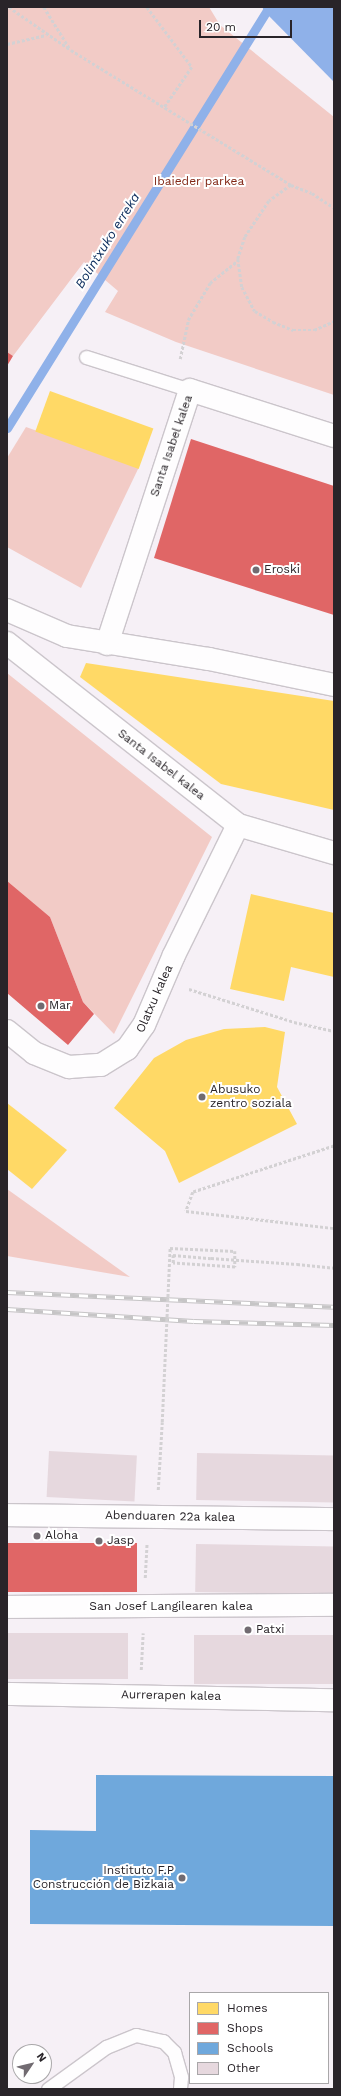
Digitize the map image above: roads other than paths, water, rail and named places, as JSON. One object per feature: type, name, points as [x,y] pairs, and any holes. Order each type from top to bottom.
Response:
[{"type":"street","name":"Santa Isabel kalea","points":[[107,644],[190,390],[334,436]]},
{"type":"street","points":[[7,610],[67,636],[107,644],[209,659],[334,685]]},
{"type":"street","name":"Santa Isabel kalea","points":[[7,643],[238,825],[334,853]]},
{"type":"street","name":"Olatxu kalea","points":[[7,1031],[34,1053],[69,1067],[101,1065],[127,1049],[136,1039],[238,825]]},
{"type":"street","name":"Abenduaren 22a kalea","points":[[7,1515],[334,1519]]},
{"type":"street","name":"San Josef Langilearen kalea","points":[[7,1607],[334,1605]]},
{"type":"street","name":"Aurrerapen kalea","points":[[7,1694],[334,1700]]},
{"type":"lane","points":[[86,357],[190,390]]},
{"type":"lane","points":[[48,2089],[106,2047],[136,2035],[163,2041],[174,2052],[181,2077],[180,2089]]},
{"type":"water","points":[[262,7],[334,7],[334,82],[266,13]]},
{"type":"waterway","name":"Bolintxuko erreka","points":[[7,428],[269,7]]},
{"type":"railway","points":[[7,1292],[334,1307]]},
{"type":"railway","points":[[7,1309],[194,1321],[334,1325]]},
{"type":"place","name":"Eroski","points":[[256,570]]},
{"type":"place","name":"Mar","points":[[41,1006]]},
{"type":"place","name":"Abusuko zentro soziala","points":[[202,1097]]},
{"type":"place","name":"Aloha","points":[[37,1536]]},
{"type":"place","name":"Jasp","points":[[99,1541]]},
{"type":"place","name":"Patxi","points":[[248,1630]]},
{"type":"place","name":"Instituto F.P Construcción de Bizkaia","points":[[182,1878]]},
{"type":"park label","name":"Ibaieder parkea","points":[[199,182]]}]
